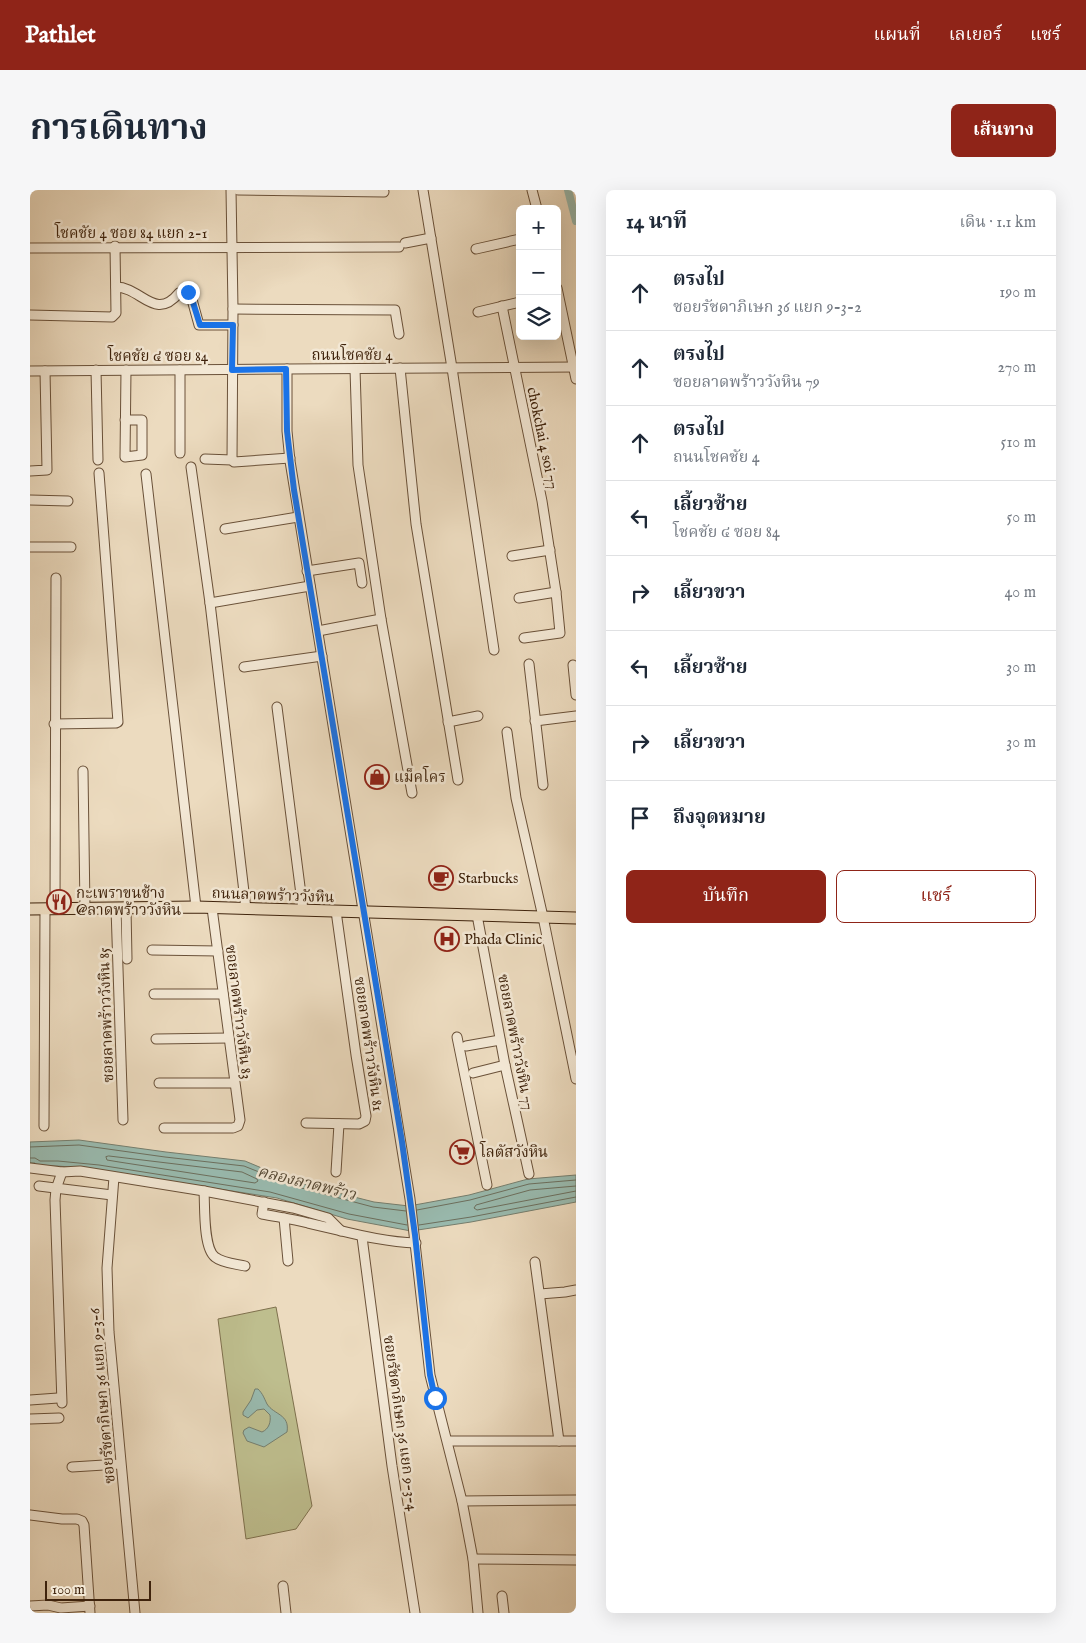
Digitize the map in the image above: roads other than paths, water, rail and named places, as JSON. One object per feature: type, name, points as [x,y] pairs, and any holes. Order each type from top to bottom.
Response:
[{"type":"main road","name":"ถนนลาดพร้าววังหิน","points":[[30,909],[196,907],[576,918]]},
{"type":"street","points":[[231,190],[233,309],[232,460]]},
{"type":"street","points":[[238,190],[384,192]]},
{"type":"street","points":[[423,190],[452,368],[494,650]]},
{"type":"street","points":[[532,190],[537,205]]},
{"type":"street","name":"โชคชัย 4 ซอย 84 แยก 2-1","points":[[30,248],[402,245],[431,238]]},
{"type":"street","points":[[476,249],[516,240]]},
{"type":"street","points":[[30,315],[112,317],[116,313],[115,246]]},
{"type":"street","points":[[116,287],[123,287],[154,305],[160,306],[175,298],[179,293],[188,292],[200,325],[233,325]]},
{"type":"street","points":[[559,295],[576,379]]},
{"type":"street","points":[[478,312],[516,303]]},
{"type":"street","name":"chokchai 4 soi 77","points":[[502,306],[542,501],[556,592],[560,634],[524,638]]},
{"type":"street","points":[[233,309],[395,310],[399,334]]},
{"type":"street","name":"ถนนโชคชัย 4","points":[[286,369],[575,367]]},
{"type":"street","points":[[400,368],[416,524],[458,780]]},
{"type":"street","points":[[286,369],[287,431],[298,517],[365,912],[410,1199],[430,1375],[462,1501],[473,1559],[478,1613]]},
{"type":"street","name":"โชคชัย ๔ ซอย 84","points":[[30,371],[286,369]]},
{"type":"street","points":[[355,369],[358,465],[381,619],[412,793]]},
{"type":"street","points":[[96,370],[98,460]]},
{"type":"street","points":[[125,420],[126,370]]},
{"type":"street","points":[[180,370],[180,453]]},
{"type":"street","points":[[30,471],[47,470],[45,371]]},
{"type":"street","points":[[205,460],[232,460],[234,462],[290,458]]},
{"type":"street","points":[[191,468],[210,603],[246,909]]},
{"type":"street","points":[[54,724],[118,722],[99,473]]},
{"type":"street","points":[[146,474],[196,907]]},
{"type":"street","points":[[30,500],[68,501]]},
{"type":"street","points":[[225,529],[298,517]]},
{"type":"street","points":[[30,547],[71,547]]},
{"type":"street","points":[[512,556],[550,550]]},
{"type":"street","points":[[307,571],[359,564],[362,584]]},
{"type":"street","points":[[44,1126],[56,578]]},
{"type":"street","points":[[210,603],[310,586]]},
{"type":"street","points":[[519,598],[556,592]]},
{"type":"street","points":[[318,631],[381,619]]},
{"type":"street","points":[[244,667],[322,656]]},
{"type":"street","points":[[530,664],[535,721],[544,785]]},
{"type":"street","points":[[573,665],[576,695]]},
{"type":"street","points":[[277,707],[303,910]]},
{"type":"street","points":[[448,722],[478,716]]},
{"type":"street","points":[[535,721],[576,716]]},
{"type":"street","points":[[507,732],[516,798],[572,1040],[576,1079]]},
{"type":"street","points":[[83,771],[85,908]]},
{"type":"street","points":[[121,908],[127,959]]},
{"type":"street","name":"ซอยลาดพร้าววังหิน 85","points":[[121,908],[123,1120]]},
{"type":"street","name":"ซอยลาดพร้าววังหิน 83","points":[[164,1128],[233,1128],[238,1126],[240,1120],[212,908]]},
{"type":"street","name":"ซอยลาดพร้าววังหิน 81","points":[[306,1123],[359,1124],[365,1121],[366,1116],[336,911]]},
{"type":"street","name":"ซอยลาดพร้าววังหิน 77","points":[[477,915],[505,1065],[529,1174]]},
{"type":"street","points":[[152,950],[218,951]]},
{"type":"street","points":[[154,994],[223,994]]},
{"type":"street","points":[[457,1037],[487,1185]]},
{"type":"street","points":[[156,1039],[229,1038]]},
{"type":"street","points":[[466,1046],[500,1040]]},
{"type":"street","points":[[473,1073],[505,1065]]},
{"type":"street","points":[[159,1083],[234,1083]]},
{"type":"street","points":[[336,1172],[339,1124]]},
{"type":"street","points":[[30,1168],[80,1172],[264,1202],[328,1218],[342,1231]]},
{"type":"street","points":[[30,1400],[60,1401],[55,1200],[56,1189],[62,1172]]},
{"type":"street","name":"ซอยรัชดาภิเษก 36 แยก 9-3-6","points":[[114,1177],[107,1268],[107,1293],[112,1386],[135,1613]]},
{"type":"street","points":[[39,1186],[112,1195]]},
{"type":"street","points":[[204,1192],[207,1240],[210,1251],[214,1257],[245,1266]]},
{"type":"street","points":[[264,1202],[262,1214],[392,1242],[416,1243]]},
{"type":"street","points":[[284,1218],[288,1261]]},
{"type":"street","name":"ซอยรัชดาภิเษก 36 แยก 9-3-4","points":[[362,1236],[391,1456],[415,1613]]},
{"type":"street","points":[[535,1262],[559,1441]]},
{"type":"street","points":[[540,1294],[576,1290]]},
{"type":"street","points":[[30,1419],[59,1418]]},
{"type":"street","points":[[448,1441],[576,1441]]},
{"type":"street","points":[[72,1467],[120,1464]]},
{"type":"street","points":[[462,1501],[576,1500]]},
{"type":"street","points":[[30,1515],[62,1519],[77,1518],[82,1521],[84,1526],[90,1610],[48,1605],[30,1606]]},
{"type":"street","points":[[473,1559],[576,1560]]},
{"type":"street","points":[[283,1586],[286,1613]]},
{"type":"street","points":[[502,1596],[504,1613]]},
{"type":"water","points":[[79,1140],[245,1161],[295,1182],[374,1202],[409,1206],[469,1195],[528,1179],[576,1175],[576,1202],[471,1222],[411,1231],[347,1219],[277,1198],[85,1168],[35,1166],[35,1163],[30,1163],[30,1142]]},
{"type":"water","points":[[255,1389],[260,1391],[270,1408],[284,1418],[287,1426],[287,1432],[264,1447],[247,1441],[243,1433],[249,1427],[262,1432],[270,1423],[270,1415],[264,1409],[257,1410],[248,1418],[243,1415]]},
{"type":"waterway","points":[[568,190],[576,221]]},
{"type":"place","name":"แม็คโคร","points":[[377,777]]},
{"type":"place","name":"Starbucks","points":[[441,878]]},
{"type":"place","name":"กะเพราขุนช้าง @ลาดพร้าววังหิน","points":[[59,902]]},
{"type":"place","name":"Phada Clinic","points":[[447,939]]},
{"type":"place","name":"โลตัสวังหิน","points":[[462,1152]]},
{"type":"water label","name":"คลองลาดพร้าว","points":[[307,1182]]}]
